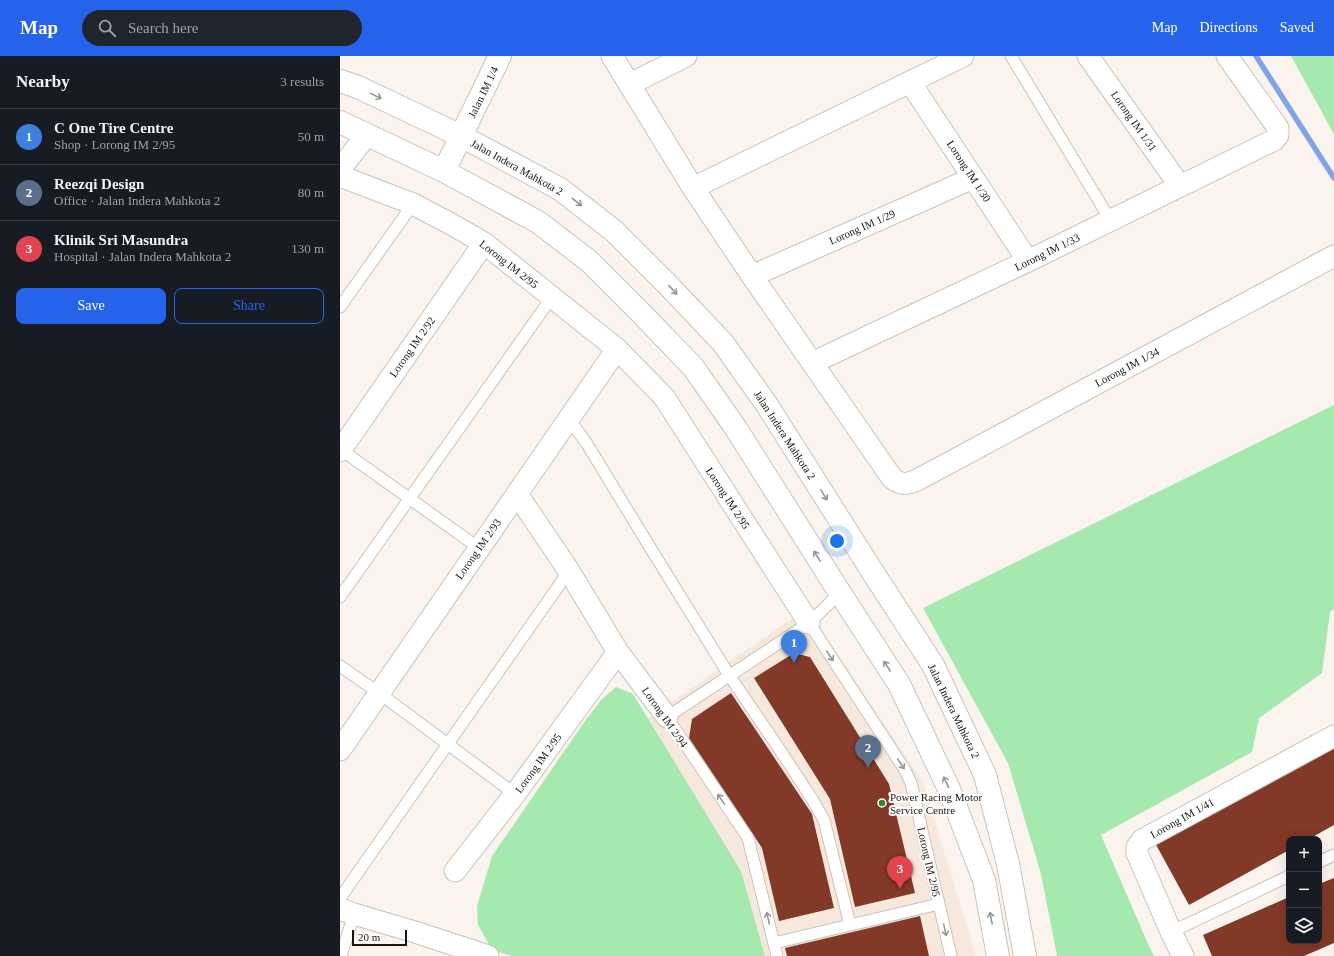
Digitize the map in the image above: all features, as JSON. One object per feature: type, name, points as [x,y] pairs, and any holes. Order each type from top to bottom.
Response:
[{"type":"street","name":"Jalan IM 1/4","points":[[444,171],[500,56]]},
{"type":"street","name":"Lorong IM 1/34","points":[[612,56],[694,188],[752,276],[892,478],[896,482],[902,484],[910,484],[920,479],[1334,256]]},
{"type":"street","points":[[630,84],[686,56]]},
{"type":"street","points":[[694,188],[962,56]]},
{"type":"street","name":"Lorong IM 1/31","points":[[1088,56],[1180,186]]},
{"type":"street","name":"Lorong IM 1/33","points":[[812,363],[1028,261],[1274,140],[1278,135],[1278,128],[1228,56]]},
{"type":"street","name":"Jalan Indera Mahkota 2","points":[[340,81],[358,87],[461,136],[560,189],[614,232],[667,284],[723,343],[767,406],[933,665],[985,775],[1008,864],[1025,956]]},
{"type":"street","name":"Lorong IM 1/30","points":[[910,82],[1028,261]]},
{"type":"street","points":[[340,122],[444,171],[538,222],[589,261],[640,311],[693,368],[735,427],[899,684],[949,789],[984,880],[998,956]]},
{"type":"street","points":[[340,169],[367,135]]},
{"type":"street","name":"Lorong IM 2/95","points":[[340,176],[413,204],[484,243],[617,349],[664,397],[808,623]]},
{"type":"street","name":"Lorong IM 1/29","points":[[752,276],[973,178]]},
{"type":"street","name":"Lorong IM 2/92","points":[[340,450],[484,243]]},
{"type":"street","name":"Lorong IM 2/93","points":[[340,750],[617,349]]},
{"type":"street","name":"Lorong IM 2/94","points":[[517,494],[569,572],[618,652],[667,717]]},
{"type":"street","name":"Lorong IM 2/95","points":[[455,871],[515,794],[618,652]]},
{"type":"street","name":"Lorong IM 1/41","points":[[1183,956],[1136,854],[1137,847],[1142,840],[1334,736]]},
{"type":"street","points":[[347,912],[488,956]]},
{"type":"lane","points":[[1011,56],[1110,221]]},
{"type":"lane","points":[[340,307],[413,204]]},
{"type":"lane","points":[[340,597],[552,298]]},
{"type":"lane","points":[[568,418],[587,444],[729,674],[792,768],[824,820],[850,924]]},
{"type":"lane","points":[[340,450],[480,548]]},
{"type":"lane","points":[[340,898],[569,572]]},
{"type":"lane","points":[[667,717],[729,674],[808,623],[840,593]]},
{"type":"lane","name":"Lorong IM 2/95","points":[[808,623],[905,770],[911,783],[951,956]]},
{"type":"lane","points":[[340,666],[379,693],[515,794]]},
{"type":"lane","name":"Lorong IM 2/94","points":[[667,717],[748,838],[777,956]]},
{"type":"lane","points":[[1322,861],[1334,855]]},
{"type":"lane","points":[[1171,932],[1286,877]]},
{"type":"lane","points":[[774,943],[939,904]]},
{"type":"lane","points":[[341,956],[347,912]]},
{"type":"shaded area","points":[[807,608],[922,780],[976,956],[765,956],[741,871],[647,719]]},
{"type":"green space","points":[[1291,56],[1334,56],[1334,134]]},
{"type":"green space","points":[[1334,405],[1334,609],[1330,612],[1322,673],[1259,718],[1252,752],[1101,835],[1154,956],[1057,956],[1041,874],[1008,763],[923,608]]},
{"type":"green space","points":[[616,687],[633,694],[741,871],[765,956],[512,956],[492,950],[478,925],[477,906],[492,856],[585,721],[601,700]]},
{"type":"building","points":[[794,653],[810,657],[889,784],[915,893],[855,907],[830,799],[754,678]]},
{"type":"building","points":[[731,693],[812,814],[834,908],[779,921],[762,848],[689,738],[692,719]]},
{"type":"building","points":[[1334,742],[1334,825],[1314,836],[1286,836],[1286,852],[1189,905],[1154,841]]},
{"type":"building","points":[[1334,878],[1334,943],[1304,956],[1212,956],[1203,935],[1286,898],[1286,944],[1322,944],[1322,883]]},
{"type":"building","points":[[920,916],[929,956],[787,956],[785,948]]},
{"type":"waterway","points":[[1256,56],[1334,178]]},
{"type":"place","name":"C One Tire Centre","points":[[794,663]]},
{"type":"place","name":"Reezqi Design","points":[[868,768]]},
{"type":"place","name":"Power Racing Motor Service Centre","points":[[882,803]]},
{"type":"place","name":"Klinik Sri Masundra","points":[[900,889]]}]
